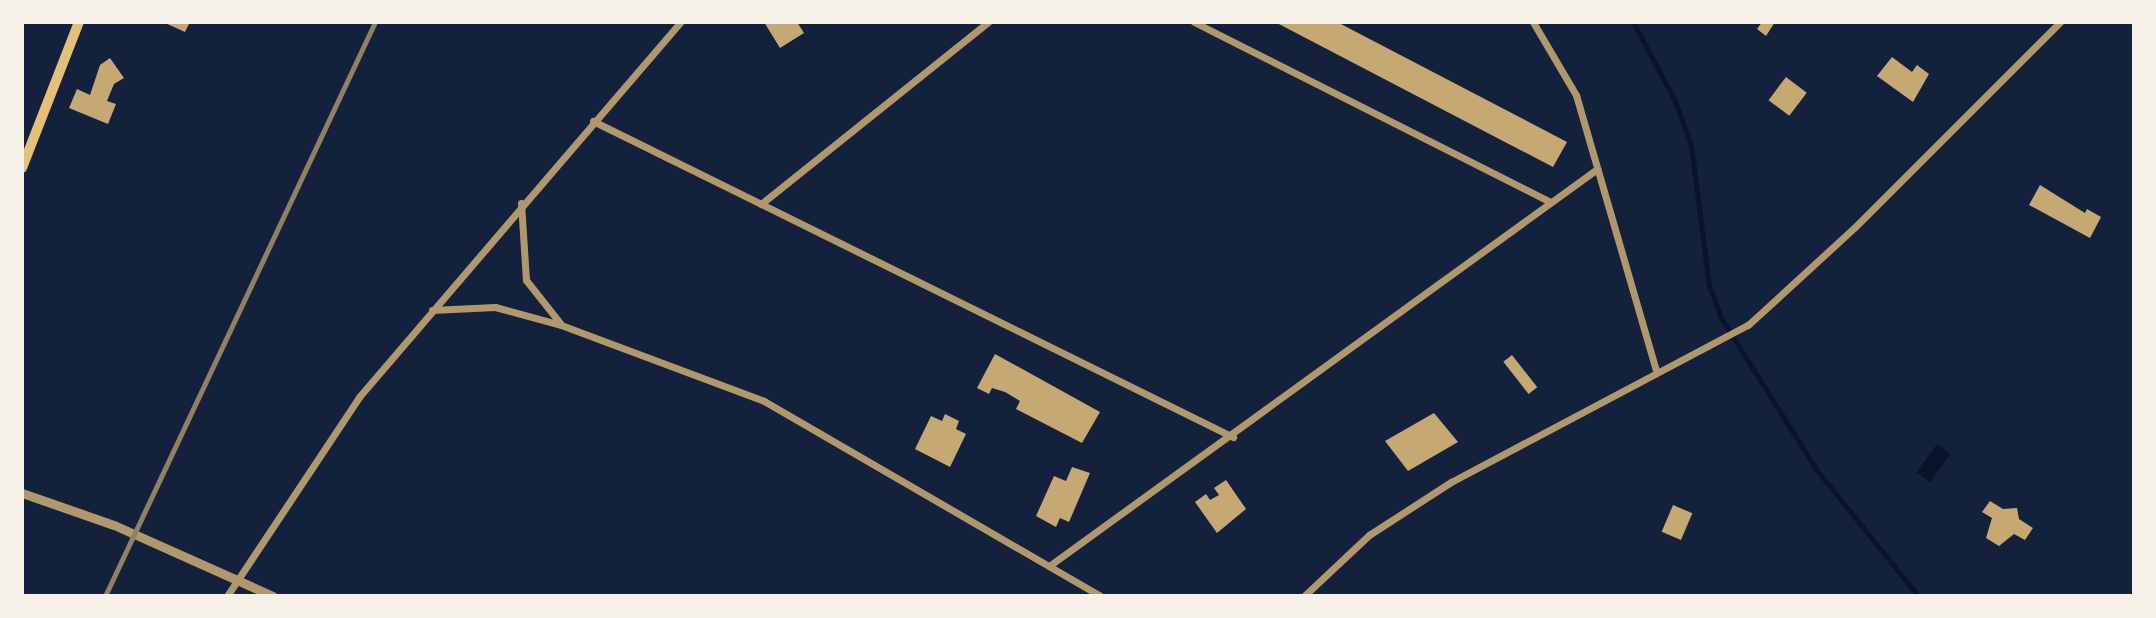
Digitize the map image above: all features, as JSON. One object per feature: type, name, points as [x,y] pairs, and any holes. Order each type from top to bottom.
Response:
[{"type":"main road","points":[[22,168],[79,22]]},
{"type":"street","points":[[227,596],[359,397],[521,203],[680,22]]},
{"type":"street","points":[[761,204],[988,22]]},
{"type":"street","points":[[1194,22],[1549,201]]},
{"type":"street","points":[[1533,22],[1576,95],[1656,370]]},
{"type":"street","points":[[1304,596],[1369,535],[1439,490],[1656,370],[1714,345],[1748,325],[1855,227],[2060,22]]},
{"type":"street","points":[[593,121],[1233,437]]},
{"type":"street","points":[[1049,566],[1233,437],[1549,201],[1597,169]]},
{"type":"street","points":[[521,203],[526,280],[561,325]]},
{"type":"street","points":[[432,310],[495,307],[561,325],[764,401],[1100,596]]},
{"type":"street","points":[[22,493],[114,525],[273,596]]},
{"type":"water","points":[[1937,444],[1951,454],[1930,482],[1916,472]]},
{"type":"building","points":[[163,22],[190,22],[185,32]]},
{"type":"building","points":[[764,22],[797,22],[804,33],[780,48]]},
{"type":"building","points":[[1275,22],[1337,22],[1567,142],[1553,167]]},
{"type":"building","points":[[1762,22],[1775,22],[1766,36],[1757,29]]},
{"type":"building","points":[[1892,57],[1912,72],[1917,65],[1929,74],[1913,102],[1877,76]]},
{"type":"building","points":[[110,58],[124,78],[114,84],[107,101],[116,104],[108,124],[69,108],[77,89],[90,95],[100,65]]},
{"type":"building","points":[[1786,77],[1807,93],[1789,116],[1769,100]]},
{"type":"building","points":[[2040,185],[2085,213],[2087,209],[2101,217],[2090,238],[2029,205]]},
{"type":"building","points":[[995,354],[1100,412],[1082,443],[1016,409],[1020,401],[1005,392],[992,388],[989,394],[977,388]]},
{"type":"building","points":[[1512,355],[1537,387],[1529,394],[1503,362]]},
{"type":"building","points":[[1434,413],[1458,442],[1408,471],[1385,441]]},
{"type":"building","points":[[945,414],[959,421],[956,429],[966,434],[950,467],[915,449],[931,416],[942,421]]},
{"type":"building","points":[[1072,467],[1090,473],[1069,522],[1060,518],[1056,527],[1036,516],[1054,476],[1066,481]]},
{"type":"building","points":[[1226,480],[1246,509],[1217,533],[1195,502],[1206,494],[1210,500],[1219,495],[1214,488]]},
{"type":"building","points":[[1990,501],[2003,509],[2017,508],[2019,519],[2033,528],[2025,540],[2014,534],[1999,546],[1986,538],[1992,518],[1982,512]]},
{"type":"building","points":[[1673,505],[1692,513],[1681,540],[1662,532]]},
{"type":"waterway","points":[[1633,22],[1675,101],[1691,145],[1709,285],[1721,318],[1816,469],[1918,596]]},
{"type":"railway","points":[[105,596],[375,22]]}]
